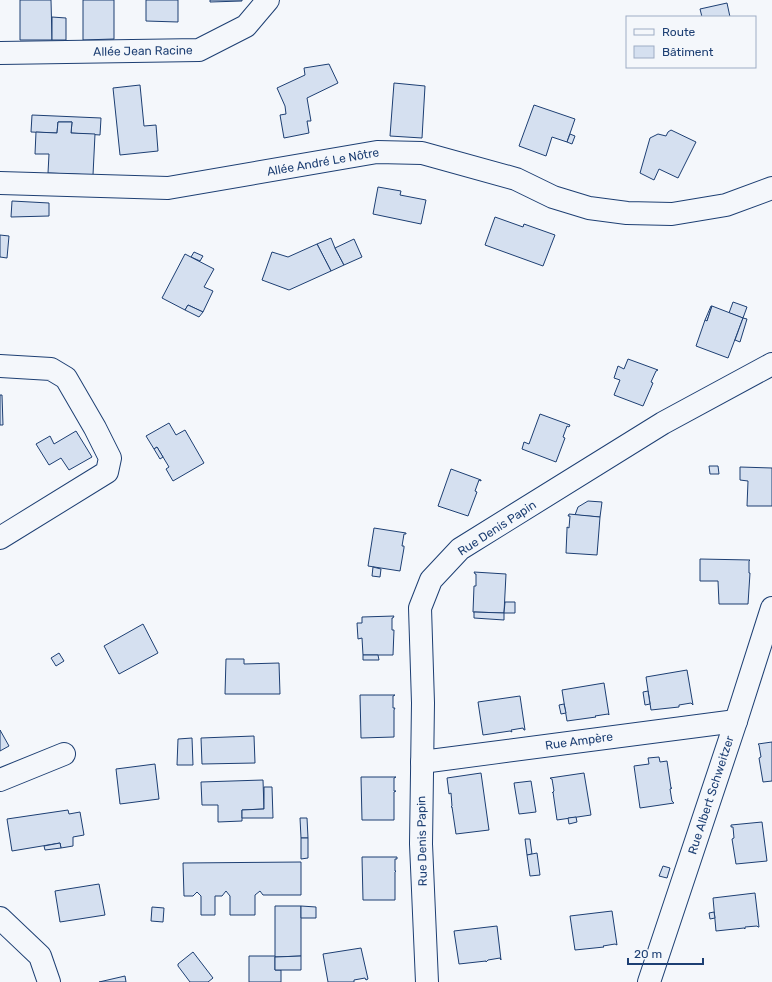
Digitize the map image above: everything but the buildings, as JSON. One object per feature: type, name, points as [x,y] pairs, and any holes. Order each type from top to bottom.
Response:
[{"type":"street","name":"Allée Jean Racine","points":[[0,53],[199,50],[246,26],[268,0]]},
{"type":"street","name":"Allée André Le Nôtre","points":[[0,183],[168,188],[384,152],[422,153],[516,179],[553,197],[589,208],[627,213],[672,214],[726,205],[772,188]]},
{"type":"street","name":"Rue Denis Papin","points":[[427,982],[421,844],[423,703],[420,608],[431,580],[460,549],[664,423],[772,364]]},
{"type":"street","points":[[0,366],[51,369],[66,378],[95,428],[110,458],[107,472],[0,538]]},
{"type":"street","name":"Rue Albert Schweitzer","points":[[649,982],[772,608]]},
{"type":"street","name":"Rue Ampère","points":[[422,762],[736,721]]},
{"type":"street","points":[[0,780],[64,754]]},
{"type":"street","points":[[0,918],[40,956],[49,982]]}]
